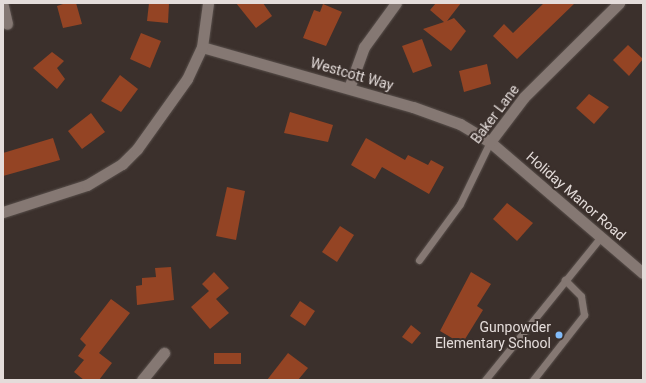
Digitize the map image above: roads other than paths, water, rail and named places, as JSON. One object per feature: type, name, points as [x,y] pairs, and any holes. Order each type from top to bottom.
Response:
[{"type":"street","points":[[3,212],[67,193],[103,178],[122,164],[163,116],[202,47],[208,3]]},
{"type":"street","points":[[349,88],[364,48],[396,3]]},
{"type":"street","name":"Baker Lane","points":[[490,142],[524,97],[619,3]]},
{"type":"street","points":[[3,6],[7,24]]},
{"type":"street","name":"Westcott Way","points":[[202,47],[349,88],[438,115],[490,142]]},
{"type":"street","name":"Holiday Manor Road","points":[[490,142],[643,273]]},
{"type":"street","points":[[142,380],[164,353]]},
{"type":"lane","name":"Baker Lane","points":[[419,260],[460,204],[490,142]]},
{"type":"lane","points":[[485,380],[601,237]]},
{"type":"lane","points":[[533,380],[584,315],[581,296],[566,280]]},
{"type":"place","name":"Gunpowder Elementary School","points":[[559,335]]}]
